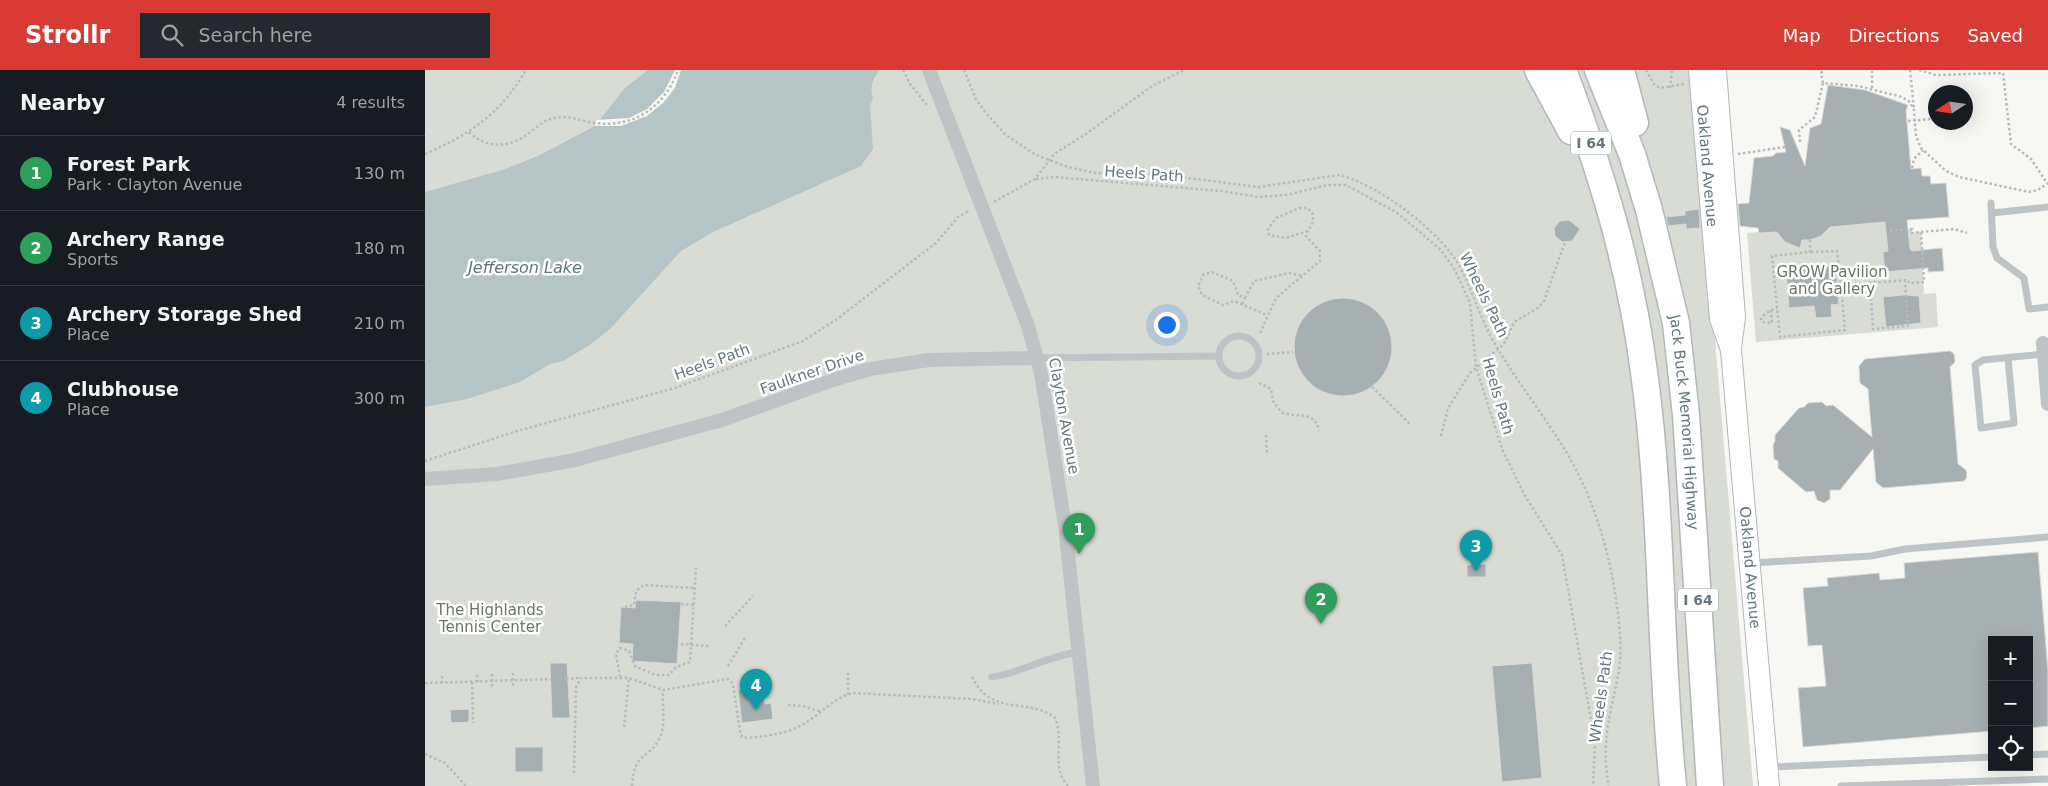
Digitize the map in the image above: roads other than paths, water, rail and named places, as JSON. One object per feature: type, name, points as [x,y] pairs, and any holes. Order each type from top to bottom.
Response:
[{"type":"highway","points":[[1537,70],[1586,159],[1614,218]]},
{"type":"highway","name":"I 64","points":[[1563,70],[1585,128],[1614,218],[1638,334],[1649,419],[1673,786]]},
{"type":"highway","name":"Jack Buck Memorial Highway","points":[[1598,70],[1631,154],[1649,210],[1667,278],[1682,366],[1710,786]]},
{"type":"highway","points":[[1621,70],[1633,115],[1649,210]]},
{"type":"street","name":"Clayton Avenue","points":[[929,70],[1019,300],[1038,358],[1064,517],[1093,786]]},
{"type":"street","name":"Oakland Avenue","points":[[1715,70],[1735,318],[1731,350],[1768,777]]},
{"type":"street","name":"Oakland Avenue","points":[[1693,77],[1720,319],[1731,350]]},
{"type":"street","points":[[2044,348],[2048,404]]},
{"type":"street","name":"Faulkner Drive","points":[[425,479],[497,474],[575,460],[722,420],[833,380],[870,369],[929,360],[1038,358]]},
{"type":"lane","points":[[1991,203],[1993,247],[1997,258],[2024,278],[2029,309],[2048,307]]},
{"type":"lane","points":[[1992,213],[2048,207]]},
{"type":"lane","points":[[1241,336],[1253,342],[1259,358],[1255,368],[1241,376],[1228,374],[1223,369],[1218,356],[1219,350],[1227,338],[1241,336]]},
{"type":"lane","points":[[2008,358],[2014,423],[1981,428],[1975,365],[1983,360],[2008,358],[2044,348]]},
{"type":"lane","name":"Faulkner Drive","points":[[1038,358],[1218,356]]},
{"type":"lane","points":[[1749,563],[1871,556],[1905,549],[2048,537]]},
{"type":"lane","points":[[992,677],[1013,673],[1063,655],[1080,652]]},
{"type":"lane","points":[[2033,755],[2048,754]]},
{"type":"lane","points":[[1768,777],[1988,757]]},
{"type":"lane","points":[[1841,786],[1943,785],[2048,779]]},
{"type":"water","name":"Jefferson Lake","points":[[648,70],[879,70],[872,84],[871,91],[873,99],[870,105],[873,149],[861,166],[713,232],[681,251],[610,329],[588,346],[563,361],[550,364],[520,382],[467,399],[425,407],[425,192],[502,170],[538,156],[595,126],[625,88]]},
{"type":"place","name":"Forest Park","points":[[1079,554]]},
{"type":"place","name":"Archery Storage Shed","points":[[1476,571]]},
{"type":"place","name":"Archery Range","points":[[1321,624]]},
{"type":"place","name":"Clubhouse","points":[[756,710]]},
{"type":"park label","name":"GROW Pavilion and Gallery","points":[[1832,280]]},
{"type":"park label","name":"The Highlands Tennis Center","points":[[490,618]]}]
